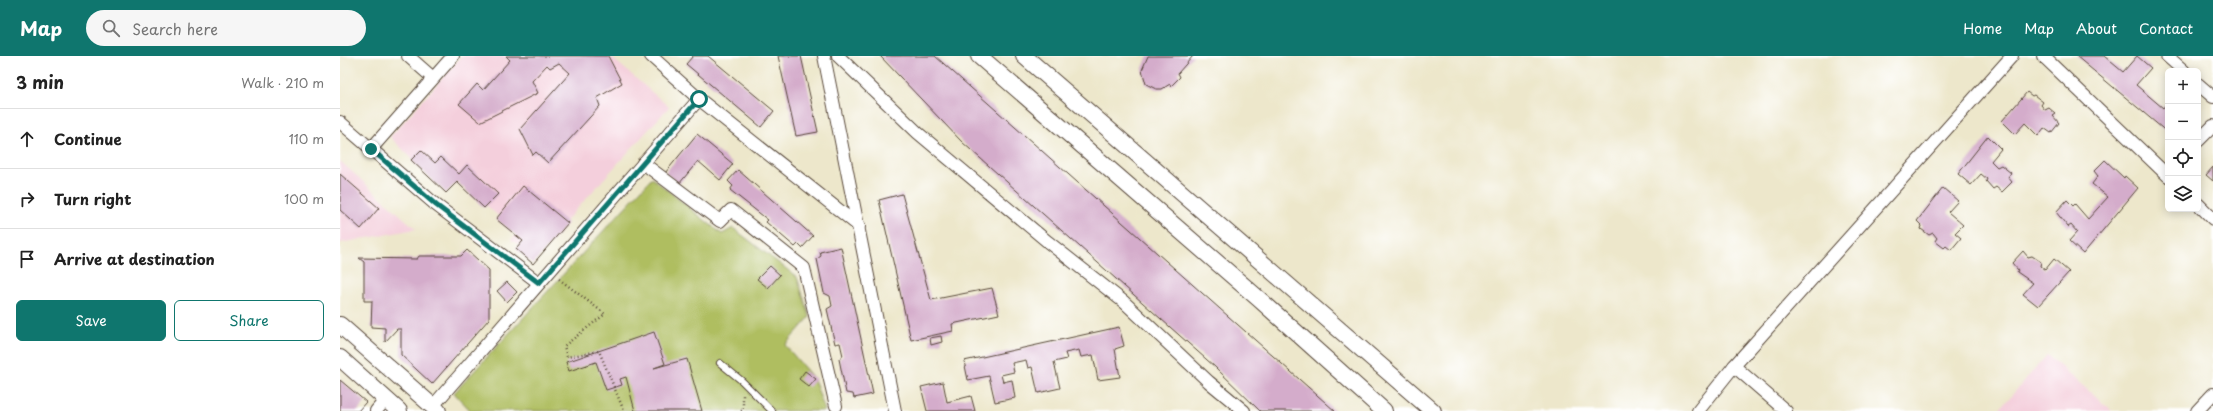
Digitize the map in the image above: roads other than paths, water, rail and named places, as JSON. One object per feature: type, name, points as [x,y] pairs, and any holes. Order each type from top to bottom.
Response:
[{"type":"street","points":[[408,56],[433,78]]},
{"type":"street","points":[[371,149],[453,56]]},
{"type":"street","points":[[651,56],[699,99],[859,226]]},
{"type":"street","points":[[824,56],[895,411]]},
{"type":"street","points":[[838,56],[918,133],[1048,242],[1124,302],[1209,382],[1244,411]]},
{"type":"street","points":[[979,56],[1259,299],[1384,411]]},
{"type":"street","points":[[1024,56],[1433,411]]},
{"type":"street","points":[[1698,411],[1734,366],[2012,56]]},
{"type":"street","points":[[2043,56],[2165,172]]},
{"type":"street","points":[[2167,56],[2181,68]]},
{"type":"street","points":[[2201,87],[2213,97]]},
{"type":"street","points":[[340,325],[436,408],[539,283],[699,99]]},
{"type":"street","points":[[340,122],[436,205],[539,283]]},
{"type":"street","points":[[2199,140],[2213,126]]},
{"type":"street","points":[[643,163],[720,221],[731,210],[804,268],[836,406]]},
{"type":"street","points":[[2201,207],[2213,219]]},
{"type":"street","points":[[340,358],[381,405],[399,411]]},
{"type":"street","points":[[1734,366],[1786,411]]},
{"type":"street","points":[[2197,411],[2213,394]]},
{"type":"lane","points":[[720,363],[742,381],[772,411]]}]
